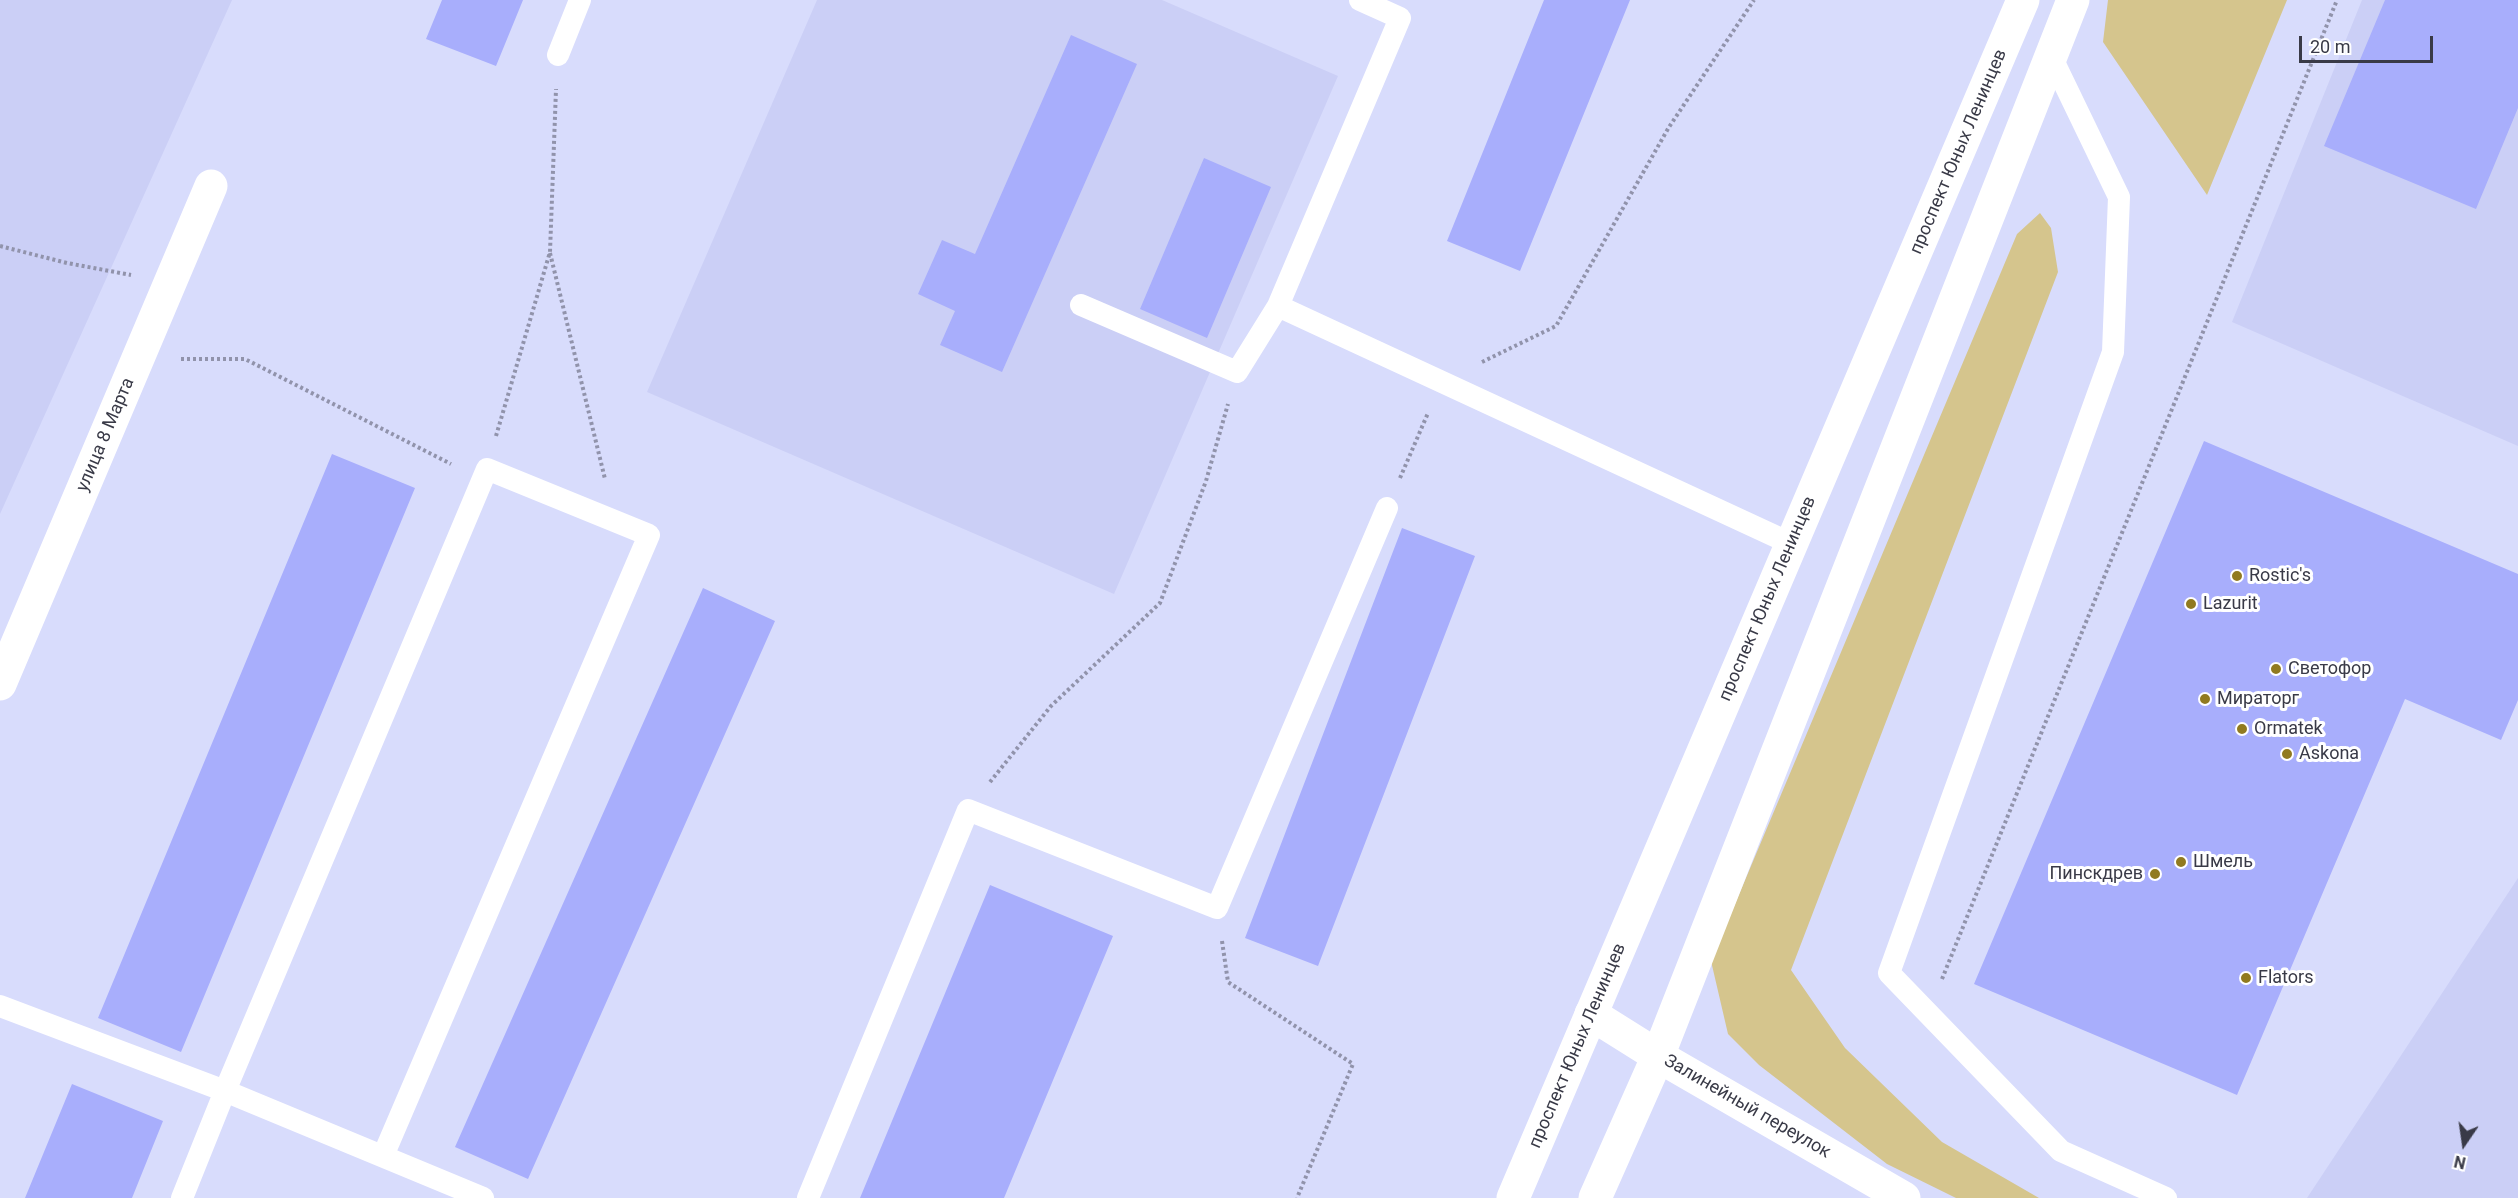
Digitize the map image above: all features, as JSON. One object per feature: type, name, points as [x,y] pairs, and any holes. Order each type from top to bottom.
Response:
[{"type":"main road","name":"проспект Юных Ленинцев","points":[[1513,1198],[2023,0]]},
{"type":"main road","points":[[1595,1198],[1658,1056],[2073,0]]},
{"type":"main road","name":"улица 8 Марта","points":[[0,684],[211,186]]},
{"type":"main road","name":"Залинейный переулок","points":[[1591,1014],[1658,1056],[1904,1198]]},
{"type":"lane","points":[[558,55],[580,0]]},
{"type":"lane","points":[[1081,305],[1237,372],[1278,306],[1400,18],[1360,0]]},
{"type":"lane","points":[[2050,54],[2119,197],[2113,352],[1889,973],[2061,1151],[2166,1198]]},
{"type":"lane","points":[[1278,306],[1792,544]]},
{"type":"lane","points":[[182,1198],[485,474],[615,520],[650,535],[383,1156]]},
{"type":"lane","points":[[808,1198],[968,810],[1217,908],[1387,508]]},
{"type":"lane","points":[[0,1006],[225,1091],[483,1198]]},
{"type":"path","points":[[1387,508],[1441,382],[1556,326],[1669,127],[1754,0]]},
{"type":"path","points":[[1928,1013],[2337,0]]},
{"type":"path","points":[[138,359],[245,359],[485,474],[550,252],[558,55]]},
{"type":"path","points":[[0,246],[67,263],[170,282]]},
{"type":"path","points":[[550,252],[615,520]]},
{"type":"path","points":[[968,810],[1051,706],[1160,603],[1206,481],[1237,372]]},
{"type":"path","points":[[1217,908],[1228,982],[1353,1064],[1297,1198]]},
{"type":"shaded area","points":[[0,0],[232,0],[0,514]]},
{"type":"shaded area","points":[[817,0],[1162,0],[1338,76],[1114,594],[647,392]]},
{"type":"shaded area","points":[[2108,0],[2287,0],[2207,195],[2103,42]]},
{"type":"shaded area","points":[[2362,0],[2518,0],[2518,446],[2232,322]]},
{"type":"shaded area","points":[[2040,213],[2051,228],[2058,272],[1791,970],[1845,1048],[1942,1142],[2039,1198],[1956,1198],[1887,1164],[1759,1065],[1728,1034],[1711,961],[2017,234]]},
{"type":"shaded area","points":[[2518,878],[2518,1198],[2307,1198]]},
{"type":"building","points":[[442,0],[523,0],[496,66],[426,39]]},
{"type":"building","points":[[1544,0],[1630,0],[1520,271],[1447,241]]},
{"type":"building","points":[[2385,0],[2518,0],[2518,108],[2476,209],[2324,146]]},
{"type":"building","points":[[1071,35],[1137,64],[1002,372],[940,345],[955,311],[918,294],[942,240],[975,254]]},
{"type":"building","points":[[1204,158],[1271,187],[1207,338],[1140,309]]},
{"type":"building","name":"Шмель","points":[[2204,441],[2518,574],[2518,700],[2501,740],[2405,699],[2237,1095],[1974,984]]},
{"type":"building","points":[[332,454],[415,488],[181,1052],[98,1018]]},
{"type":"building","points":[[1402,528],[1475,556],[1318,966],[1245,938]]},
{"type":"building","points":[[703,588],[775,621],[528,1179],[455,1147]]},
{"type":"building","points":[[990,885],[1113,936],[1004,1198],[860,1198]]},
{"type":"building","points":[[72,1084],[163,1121],[132,1198],[25,1198]]},
{"type":"place","name":"Rostic's","points":[[2237,576]]},
{"type":"place","name":"Lazurit","points":[[2191,604]]},
{"type":"place","name":"Светофор","points":[[2276,669]]},
{"type":"place","name":"Мираторг","points":[[2205,699]]},
{"type":"place","name":"Ormatek","points":[[2242,729]]},
{"type":"place","name":"Askona","points":[[2287,754]]},
{"type":"place","name":"Шмель","points":[[2181,862]]},
{"type":"place","name":"Пинскдрев","points":[[2155,874]]},
{"type":"place","name":"Flators","points":[[2246,978]]}]
